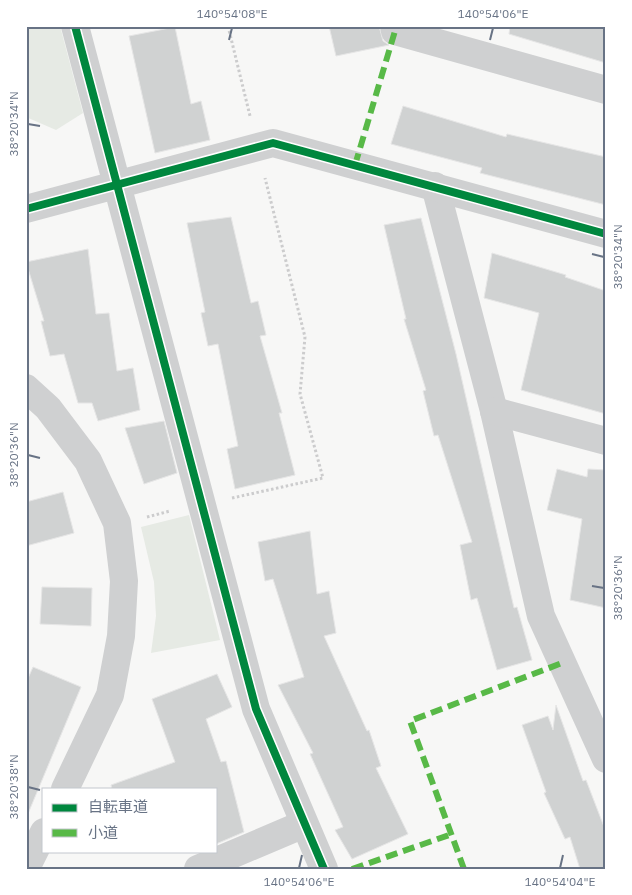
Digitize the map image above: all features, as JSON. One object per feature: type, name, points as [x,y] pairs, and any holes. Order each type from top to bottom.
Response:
[{"type":"street","points":[[75,26],[256,710],[324,869]]},
{"type":"street","points":[[394,26],[395,31],[606,90]]},
{"type":"street","points":[[26,209],[273,143],[606,234]]},
{"type":"street","points":[[435,186],[494,411],[541,616],[606,760]]},
{"type":"street","points":[[26,388],[48,408],[88,461],[117,523],[124,580],[121,636],[110,695],[65,788]]},
{"type":"street","points":[[494,411],[606,441]]},
{"type":"street","points":[[26,824],[42,831]]},
{"type":"street","points":[[198,869],[304,824]]},
{"type":"street","points":[[26,868],[42,836]]},
{"type":"path","points":[[117,523],[323,478],[300,394],[305,337],[228,26]]},
{"type":"shaded area","points":[[26,26],[60,26],[83,113],[56,130],[26,117]]},
{"type":"shaded area","points":[[189,515],[220,640],[151,653],[156,616],[154,582],[141,527]]},
{"type":"building","points":[[329,26],[379,26],[383,41],[389,45],[336,56]]},
{"type":"building","points":[[510,26],[606,26],[606,63],[509,34]]},
{"type":"building","points":[[175,27],[191,104],[201,101],[210,140],[155,153],[129,36]]},
{"type":"building","points":[[403,106],[506,137],[507,134],[606,157],[606,205],[480,173],[482,168],[391,144]]},
{"type":"building","points":[[231,217],[251,303],[258,301],[266,335],[260,336],[282,413],[279,413],[295,475],[235,489],[227,449],[238,446],[218,344],[208,346],[201,313],[205,312],[187,223]]},
{"type":"building","points":[[421,218],[456,354],[514,608],[517,607],[532,660],[497,670],[477,598],[471,600],[460,545],[472,542],[438,435],[434,436],[423,391],[426,390],[404,319],[406,319],[384,225]]},
{"type":"building","points":[[88,249],[96,314],[109,313],[117,371],[133,368],[140,410],[98,421],[92,403],[78,403],[64,354],[50,356],[41,321],[44,321],[26,262]]},
{"type":"building","points":[[492,253],[566,275],[565,277],[606,291],[606,414],[521,390],[539,313],[484,298]]},
{"type":"building","points":[[164,421],[177,473],[144,484],[125,428]]},
{"type":"building","points":[[557,469],[587,477],[588,469],[606,470],[606,608],[570,600],[582,519],[547,510]]},
{"type":"building","points":[[63,492],[74,533],[26,546],[26,502]]},
{"type":"building","points":[[310,531],[317,594],[329,591],[336,633],[324,636],[367,731],[369,730],[381,766],[376,768],[408,834],[352,859],[335,830],[343,827],[310,754],[313,753],[278,685],[304,677],[273,579],[265,581],[258,542]]},
{"type":"building","points":[[42,587],[92,588],[91,626],[40,624]]},
{"type":"building","points":[[33,667],[81,687],[27,816],[26,683]]},
{"type":"building","points":[[217,674],[232,707],[206,719],[221,762],[226,761],[244,832],[218,843],[218,788],[112,788],[111,785],[175,762],[152,699]]},
{"type":"building","points":[[556,705],[583,781],[586,780],[606,832],[606,869],[580,869],[570,837],[565,839],[544,793],[546,792],[522,725],[548,716],[553,730]]},
{"type":"marked path","points":[[355,165],[395,31]]},
{"type":"marked path","points":[[464,869],[410,721],[562,663]]},
{"type":"marked path","points":[[352,869],[452,834]]},
{"type":"cycle path","points":[[75,26],[256,709],[324,869]]},
{"type":"cycle path","points":[[26,209],[273,143],[606,234]]}]
